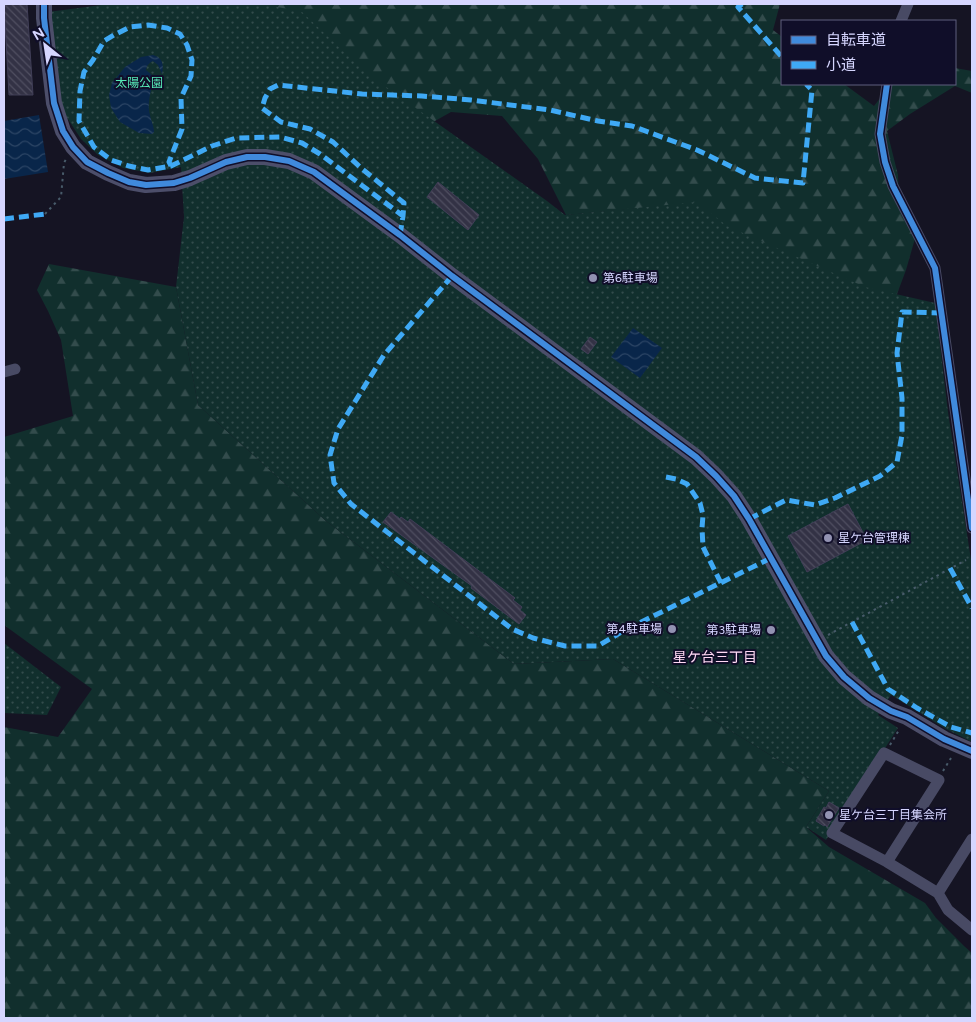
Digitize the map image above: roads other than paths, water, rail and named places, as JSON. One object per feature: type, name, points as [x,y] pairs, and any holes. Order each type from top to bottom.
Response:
[{"type":"street","points":[[44,4],[54,103],[63,131],[73,147],[87,162],[108,174],[129,182],[146,185],[174,183],[226,162],[247,157],[265,156],[289,161],[314,172],[696,457],[734,496],[749,519],[826,656],[844,677],[869,698],[891,711],[907,717],[944,739],[965,748]]},
{"type":"street","points":[[901,20],[908,4]]},
{"type":"street","points":[[887,85],[880,134],[885,162],[893,186],[935,268],[972,528]]},
{"type":"street","points":[[887,862],[939,780],[884,753],[832,833],[887,862],[938,893],[948,910],[972,930]]},
{"type":"street","points":[[938,893],[972,839]]},
{"type":"water","points":[[153,55],[161,60],[163,68],[162,74],[158,65],[153,61],[148,64],[146,70],[160,82],[157,86],[152,85],[149,100],[149,112],[154,132],[152,134],[139,133],[120,122],[111,108],[109,95],[112,83],[125,67],[141,57]]},
{"type":"water","points":[[39,115],[48,172],[4,179],[4,121]]},
{"type":"water","points":[[633,328],[662,348],[640,378],[611,357]]},
{"type":"place","name":"第6駐車場","points":[[593,278]]},
{"type":"place","name":"星ケ台管理棟","points":[[828,538]]},
{"type":"place","name":"第4駐車場","points":[[672,629]]},
{"type":"place","name":"第3駐車場","points":[[771,630]]},
{"type":"place","name":"星ケ台三丁目集会所","points":[[829,815]]},
{"type":"district","name":"星ケ台三丁目","points":[[715,657]]},
{"type":"park label","name":"太陽公園","points":[[139,83]]}]
